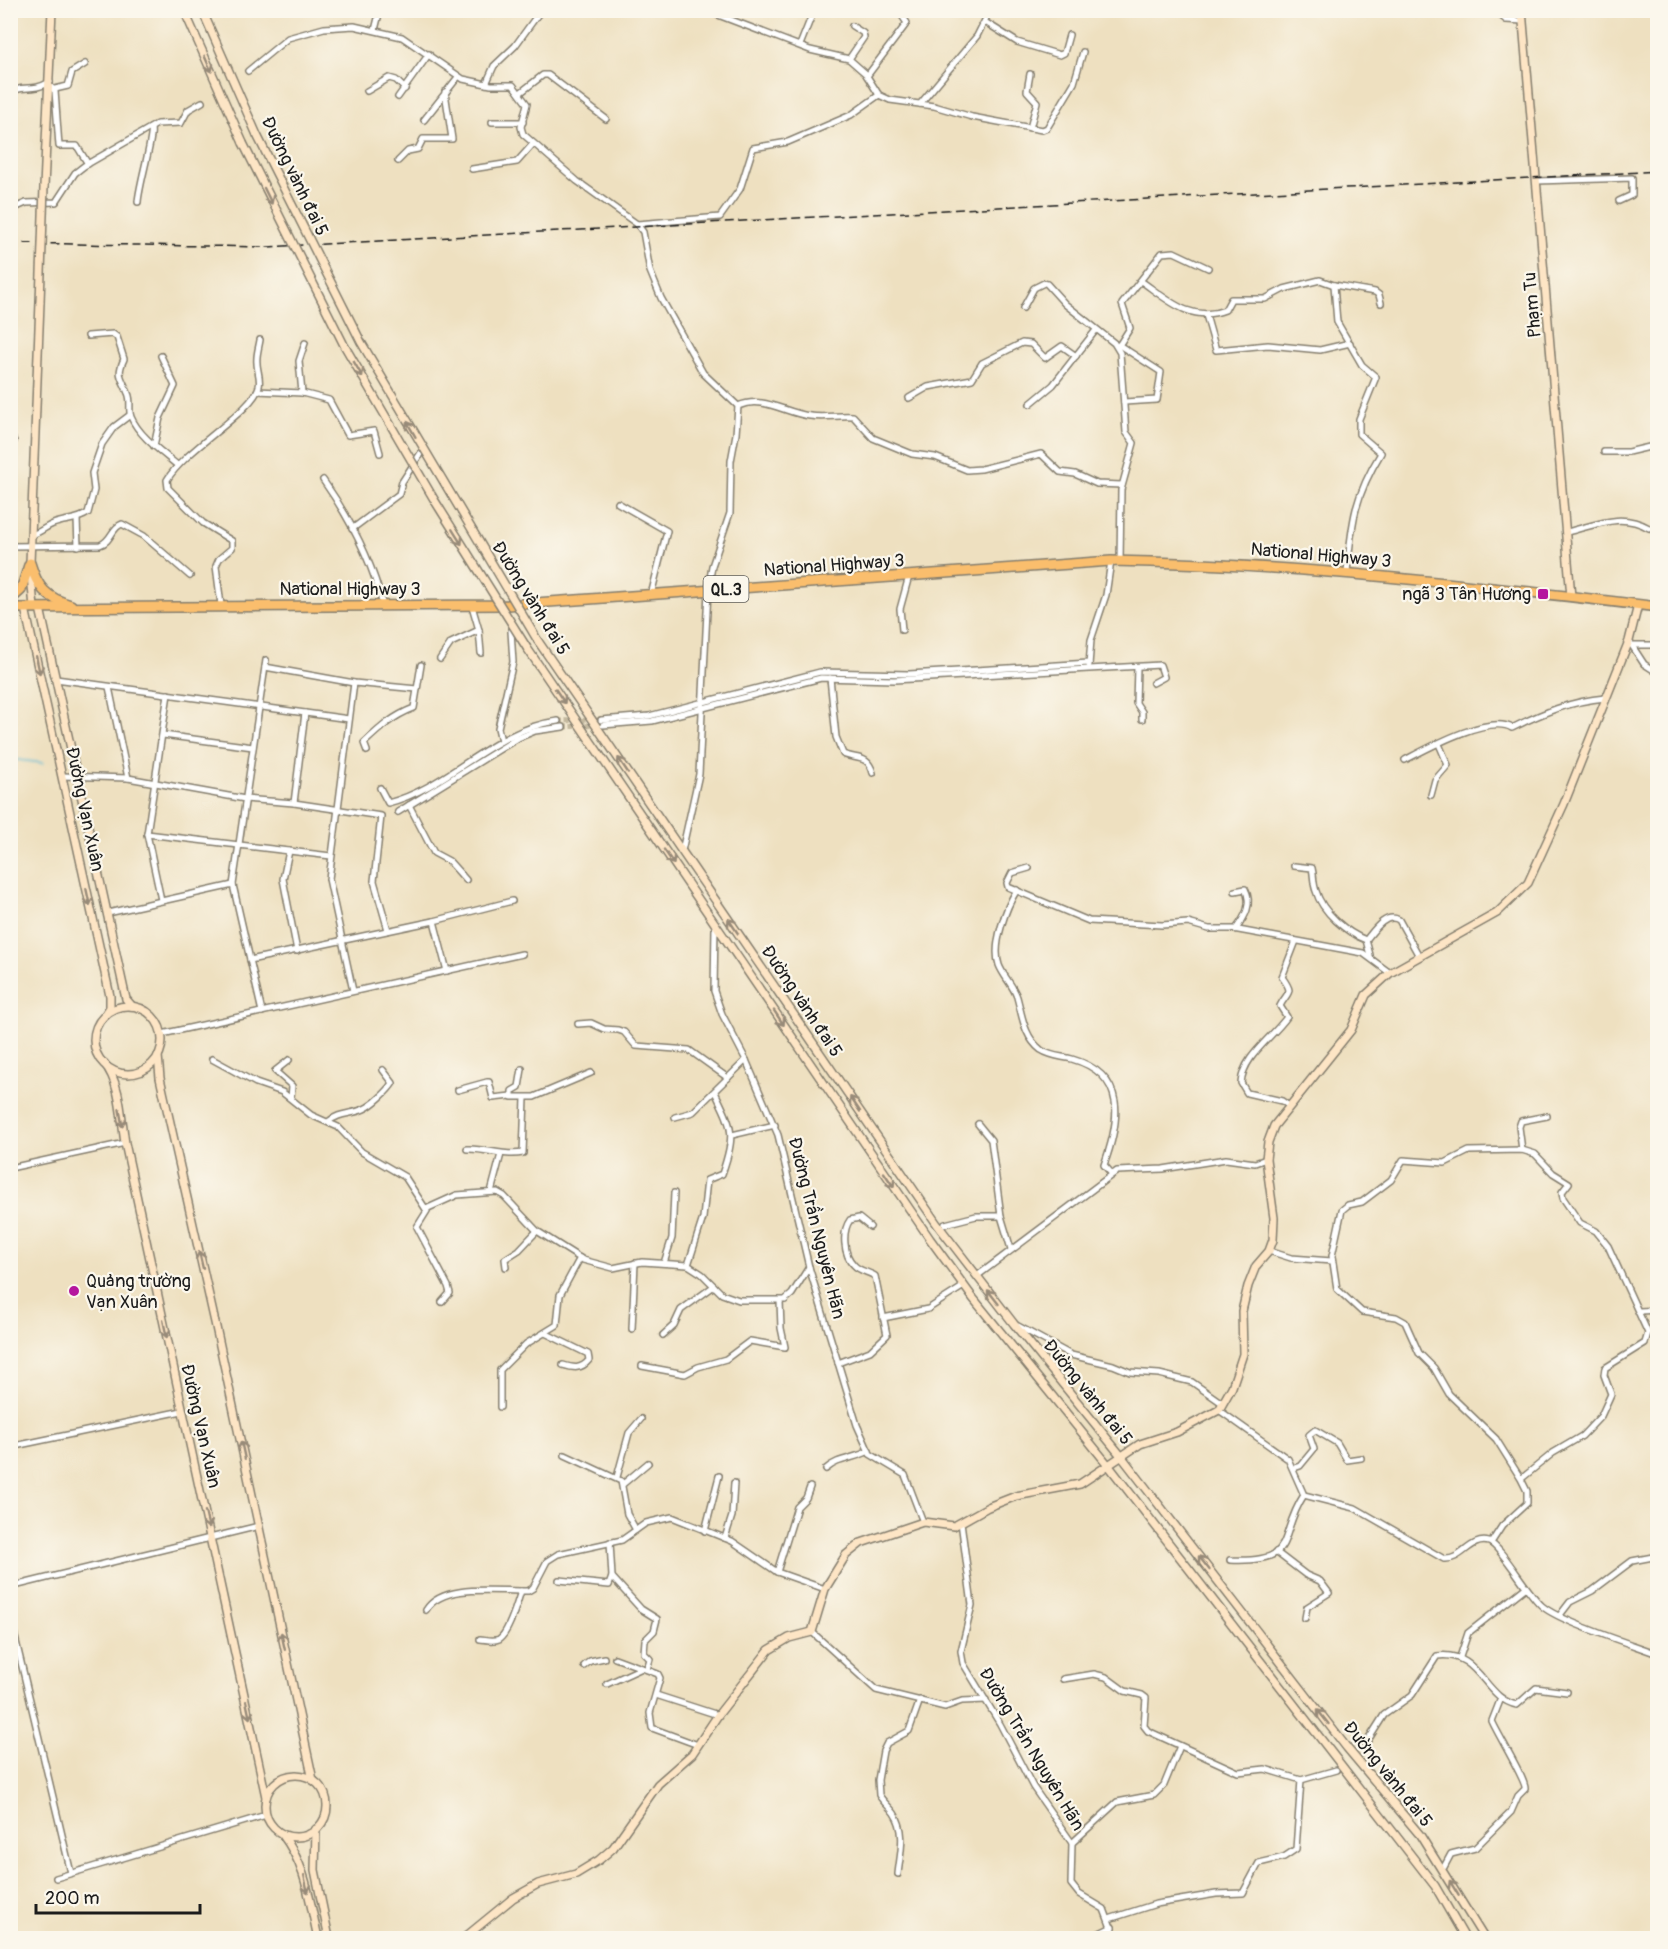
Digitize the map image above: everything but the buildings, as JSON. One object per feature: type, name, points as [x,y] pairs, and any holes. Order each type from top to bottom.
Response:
[{"type":"highway","name":"National Highway 3","points":[[10,608],[221,605],[472,606],[1115,561],[1205,563],[1347,572],[1658,607]]},
{"type":"highway","points":[[10,600],[21,590],[30,563]]},
{"type":"highway","points":[[30,563],[34,578],[43,592],[53,599],[79,608]]},
{"type":"street","name":"Đường Vạn Xuân","points":[[52,10],[52,86],[44,187],[30,563],[33,608],[62,776],[110,996],[110,1007],[105,1015]]},
{"type":"street","name":"Đường vành đai 5","points":[[184,10],[243,143],[344,345],[435,501],[527,648],[927,1236],[1435,1886],[1465,1938]]},
{"type":"street","name":"Đường vành đai 5","points":[[202,10],[258,135],[361,342],[538,641],[938,1224],[1014,1324],[1122,1456],[1347,1748],[1420,1835],[1484,1938]]},
{"type":"street","points":[[375,30],[380,10]]},
{"type":"street","points":[[486,84],[494,66],[515,46],[541,10]]},
{"type":"street","points":[[705,10],[800,45],[849,59],[867,76],[879,95],[901,103],[920,104],[1030,128],[1047,128],[1074,83],[1083,52]]},
{"type":"street","points":[[800,45],[814,10]]},
{"type":"street","points":[[867,76],[907,23],[906,17],[898,10]]},
{"type":"street","points":[[920,104],[985,22],[990,10]]},
{"type":"street","points":[[1494,10],[1506,20],[1523,21]]},
{"type":"street","name":"Phạm Tu","points":[[1522,10],[1571,597]]},
{"type":"street","points":[[985,22],[1017,42],[1060,56],[1064,53],[1069,35]]},
{"type":"street","points":[[248,71],[288,38],[339,26],[375,30],[402,37],[429,54],[458,77],[486,84],[513,85],[527,104],[521,131],[577,181],[637,224],[643,232],[650,271],[661,298],[703,373],[738,405]]},
{"type":"street","points":[[849,59],[864,37],[863,33],[852,26]]},
{"type":"street","points":[[398,97],[429,54]]},
{"type":"street","points":[[10,107],[15,90],[23,87],[34,90],[52,86],[68,86],[72,72],[85,64]]},
{"type":"street","points":[[520,93],[543,75],[548,75],[606,119]]},
{"type":"street","points":[[1030,75],[1027,91],[1037,102],[1030,128]]},
{"type":"street","points":[[424,120],[458,77]]},
{"type":"street","points":[[367,91],[389,78],[396,80],[405,89]]},
{"type":"street","points":[[52,86],[59,146],[77,147],[88,164]]},
{"type":"street","points":[[398,160],[410,151],[418,149],[423,139],[452,139],[445,92]]},
{"type":"street","points":[[637,224],[720,217],[740,189],[753,148],[788,142],[850,115],[879,95]]},
{"type":"street","points":[[10,210],[26,203],[56,202],[75,173],[88,164],[160,123],[181,123],[188,110],[202,102]]},
{"type":"street","points":[[492,123],[523,122]]},
{"type":"street","points":[[138,202],[142,171],[153,136],[151,128]]},
{"type":"street","points":[[472,169],[517,162],[533,144]]},
{"type":"street","points":[[1537,181],[1632,178],[1632,195],[1619,201]]},
{"type":"street","points":[[1089,666],[1091,640],[1115,561],[1122,485],[1134,442],[1126,432],[1119,346],[1130,325],[1122,311],[1122,304],[1162,253],[1174,252],[1208,268]]},
{"type":"street","points":[[1141,281],[1186,312],[1206,315],[1225,310],[1231,299],[1265,298],[1284,289],[1315,280],[1375,292],[1380,295],[1381,303]]},
{"type":"street","points":[[1023,308],[1034,288],[1046,284],[1065,304],[1096,330],[1161,370],[1157,400],[1124,402]]},
{"type":"street","points":[[1334,285],[1337,322],[1362,365],[1376,377],[1359,419],[1359,434],[1381,453],[1369,470],[1354,508],[1347,572]]},
{"type":"street","points":[[1206,315],[1216,350],[1268,345],[1320,350],[1350,343]]},
{"type":"street","points":[[1030,404],[1053,386],[1096,330]]},
{"type":"street","points":[[88,336],[113,334],[117,336],[124,359],[119,367],[119,374],[129,394],[130,415],[154,446],[177,465]]},
{"type":"street","points":[[221,605],[216,566],[233,545],[227,537],[203,523],[168,488],[167,480],[177,465],[242,411],[257,391],[260,385],[257,358],[260,340]]},
{"type":"street","points":[[302,393],[300,361],[305,343]]},
{"type":"street","points":[[909,398],[928,387],[972,379],[982,363],[1022,343],[1031,344],[1046,358],[1062,346],[1076,357]]},
{"type":"street","points":[[154,446],[160,418],[175,386],[160,356]]},
{"type":"street","points":[[257,391],[302,393],[332,402],[348,435],[374,431],[380,453]]},
{"type":"street","points":[[738,405],[758,400],[781,410],[809,416],[853,416],[873,438],[912,454],[935,457],[967,470],[981,469],[1041,454],[1047,457],[1052,467],[1060,472],[1075,474],[1097,484],[1122,485]]},
{"type":"street","points":[[682,851],[698,782],[708,591],[712,566],[730,513],[730,461],[736,434],[738,405]]},
{"type":"street","points":[[31,535],[42,532],[54,524],[77,519],[88,513],[94,490],[92,473],[107,435],[130,415]]},
{"type":"street","points":[[10,435],[14,441],[10,448]]},
{"type":"street","points":[[352,529],[399,494],[402,482],[426,445]]},
{"type":"street","points":[[1604,452],[1628,452],[1658,445]]},
{"type":"street","points":[[322,480],[340,504],[378,585],[383,606]]},
{"type":"street","points":[[618,503],[667,531],[651,595]]},
{"type":"street","points":[[77,519],[78,546]]},
{"type":"street","points":[[1567,532],[1616,520],[1634,520],[1649,528]]},
{"type":"street","points":[[10,546],[105,544],[119,525],[129,525],[168,554],[190,576]]},
{"type":"street","points":[[902,630],[900,609],[909,576]]},
{"type":"street","points":[[812,1632],[825,1589],[846,1555],[861,1544],[923,1522],[954,1526],[988,1507],[1016,1496],[1080,1484],[1140,1444],[1177,1432],[1221,1406],[1232,1387],[1243,1354],[1242,1311],[1248,1286],[1256,1266],[1269,1251],[1273,1240],[1274,1218],[1266,1159],[1270,1134],[1289,1106],[1351,1030],[1366,995],[1390,973],[1497,913],[1528,883],[1564,804],[1605,698],[1631,643],[1638,604]]},
{"type":"street","points":[[472,606],[481,653]]},
{"type":"street","name":"Đường Vạn Xuân","points":[[33,608],[56,679],[126,999],[132,1006]]},
{"type":"street","points":[[440,659],[451,643],[478,630]]},
{"type":"street","points":[[501,741],[498,728],[513,662],[511,631]]},
{"type":"street","points":[[1631,643],[1658,645]]},
{"type":"street","points":[[1631,643],[1644,664],[1658,673]]},
{"type":"street","points":[[262,1012],[233,885],[266,660]]},
{"type":"street","points":[[367,751],[364,743],[391,718],[414,708],[421,664]]},
{"type":"street","points":[[602,722],[703,706],[805,681],[830,678],[894,680],[1089,666],[1160,665],[1163,667],[1163,680],[1153,683]]},
{"type":"street","points":[[265,667],[354,683],[417,689]]},
{"type":"street","points":[[1137,667],[1136,703],[1143,712],[1142,719]]},
{"type":"street","points":[[703,706],[820,672],[989,673]]},
{"type":"street","points":[[830,678],[836,737],[843,754],[862,757],[871,766],[873,773]]},
{"type":"street","points":[[56,679],[350,719]]},
{"type":"street","points":[[353,992],[329,879],[354,683]]},
{"type":"street","points":[[110,687],[128,778]]},
{"type":"street","points":[[161,900],[147,834],[168,694]]},
{"type":"street","points":[[1405,760],[1473,729],[1503,723],[1512,728],[1534,715],[1575,702],[1605,698]]},
{"type":"street","points":[[294,803],[305,713]]},
{"type":"street","points":[[380,788],[388,803],[409,797],[530,726],[558,721]]},
{"type":"street","points":[[398,812],[518,738],[535,731],[563,727]]},
{"type":"street","points":[[163,735],[252,747]]},
{"type":"street","points":[[1431,795],[1435,780],[1448,765],[1439,744]]},
{"type":"street","points":[[62,776],[128,778],[245,799],[294,803],[381,816],[374,881],[388,930]]},
{"type":"street","points":[[409,805],[434,853],[448,861],[466,880]]},
{"type":"street","points":[[147,834],[331,856]]},
{"type":"street","points":[[289,851],[284,879],[297,951]]},
{"type":"street","points":[[1294,866],[1312,868],[1316,891],[1321,902],[1351,934],[1366,940]]},
{"type":"street","points":[[1029,868],[1016,870],[1008,878],[1008,887],[1089,921],[1162,925],[1188,923],[1209,929],[1236,929],[1370,955],[1390,973]]},
{"type":"street","points":[[108,913],[233,885]]},
{"type":"street","points":[[1234,891],[1245,889],[1248,901],[1246,915],[1236,929]]},
{"type":"street","points":[[1017,890],[1004,913],[998,962],[1016,994],[1026,1031],[1039,1048],[1057,1058],[1072,1059],[1100,1073],[1106,1080],[1115,1102],[1117,1120],[1116,1133],[1104,1165],[1112,1174]]},
{"type":"street","points":[[250,960],[434,921],[512,901]]},
{"type":"street","points":[[1366,940],[1376,927],[1390,917],[1395,917],[1400,920],[1419,956]]},
{"type":"street","points":[[434,921],[447,970]]},
{"type":"street","name":"Đường Trần Nguyên Hãn","points":[[715,925],[714,991],[725,1020],[775,1125],[809,1267],[857,1425],[869,1451],[875,1458],[905,1475],[923,1522]]},
{"type":"street","points":[[1366,940],[1370,955]]},
{"type":"street","points":[[1289,1106],[1282,1101],[1247,1093],[1241,1083],[1244,1070],[1252,1057],[1287,1017],[1280,1006],[1290,993],[1290,988],[1282,977],[1296,941]]},
{"type":"street","points":[[162,1034],[522,954]]},
{"type":"street","points":[[132,1006],[152,1015],[162,1034],[158,1056],[143,1070],[122,1073],[104,1063],[98,1054],[95,1034],[105,1015],[112,1010],[132,1006]]},
{"type":"street","points":[[578,1024],[591,1023],[604,1029],[618,1029],[636,1046],[689,1050],[728,1078]]},
{"type":"street","name":"Đường Vạn Xuân","points":[[158,1056],[159,1078],[313,1780]]},
{"type":"street","points":[[212,1059],[225,1068],[291,1098],[311,1115],[342,1130],[362,1152],[405,1178],[427,1211],[417,1227],[448,1286],[450,1293],[442,1302]]},
{"type":"street","points":[[289,1060],[275,1071],[292,1086],[291,1098]]},
{"type":"street","points":[[675,1117],[693,1112],[746,1060]]},
{"type":"street","name":"Đường Vạn Xuân","points":[[104,1063],[115,1084],[125,1143],[266,1797]]},
{"type":"street","points":[[511,1096],[512,1091],[519,1087],[522,1069]]},
{"type":"street","points":[[328,1122],[340,1114],[364,1108],[392,1085],[391,1079],[383,1070]]},
{"type":"street","points":[[458,1090],[489,1082],[493,1098],[511,1096],[525,1098],[547,1093],[591,1073]]},
{"type":"street","points":[[688,1265],[703,1218],[705,1184],[710,1178],[722,1174],[732,1135],[731,1126],[715,1092]]},
{"type":"street","points":[[467,1149],[484,1149],[501,1154],[523,1153],[525,1098]]},
{"type":"street","points":[[1522,1150],[1519,1127],[1521,1121],[1547,1116]]},
{"type":"street","points":[[978,1124],[991,1140],[1001,1216],[1011,1250]]},
{"type":"street","points":[[732,1135],[775,1125]]},
{"type":"street","points":[[10,1168],[125,1143]]},
{"type":"street","points":[[1491,1543],[1502,1526],[1527,1503],[1527,1491],[1521,1479],[1491,1433],[1447,1391],[1434,1368],[1419,1353],[1405,1322],[1396,1317],[1358,1310],[1337,1289],[1332,1261],[1342,1210],[1348,1205],[1362,1202],[1391,1180],[1403,1160],[1445,1163],[1469,1151],[1522,1150],[1536,1154],[1553,1173],[1567,1180],[1569,1185],[1562,1192],[1563,1198],[1580,1223],[1596,1231],[1606,1242],[1640,1311],[1648,1339],[1605,1368],[1604,1375],[1611,1394],[1601,1416],[1578,1439],[1553,1453],[1521,1479]]},
{"type":"street","points":[[491,1192],[501,1154]]},
{"type":"street","points":[[977,1276],[1112,1174],[1123,1169],[1163,1169],[1226,1159],[1255,1163],[1266,1159]]},
{"type":"street","points":[[426,1209],[456,1195],[491,1192],[504,1196],[537,1231],[580,1258],[613,1268],[635,1263],[688,1265],[702,1274],[722,1294],[739,1300],[780,1301],[792,1294],[809,1267]]},
{"type":"street","points":[[664,1263],[672,1238],[674,1193]]},
{"type":"street","points":[[945,1224],[976,1216],[1001,1216]]},
{"type":"street","points":[[838,1363],[870,1352],[885,1339],[887,1330],[875,1276],[854,1265],[846,1248],[845,1230],[850,1220],[859,1218],[870,1227]]},
{"type":"street","points":[[506,1267],[505,1259],[519,1250],[537,1231]]},
{"type":"street","points":[[1269,1251],[1284,1256],[1332,1261]]},
{"type":"street","points":[[500,1407],[500,1370],[526,1344],[557,1324],[560,1295],[580,1258]]},
{"type":"street","points":[[632,1329],[635,1263]]},
{"type":"street","points":[[663,1335],[674,1325],[681,1310],[714,1286]]},
{"type":"street","points":[[883,1318],[928,1309],[964,1286]]},
{"type":"street","points":[[642,1366],[674,1374],[687,1374],[698,1366],[726,1359],[750,1341],[785,1347],[781,1328],[780,1301]]},
{"type":"street","points":[[1640,1311],[1658,1310]]},
{"type":"street","points":[[1014,1324],[1071,1355],[1113,1365],[1130,1372],[1159,1374],[1192,1383],[1280,1452],[1294,1468],[1304,1495]]},
{"type":"street","points":[[545,1333],[588,1354],[589,1360],[578,1368],[562,1365]]},
{"type":"street","points":[[10,1447],[182,1411]]},
{"type":"street","points":[[617,1477],[629,1433],[641,1419]]},
{"type":"street","points":[[1294,1468],[1300,1466],[1314,1449],[1309,1435],[1315,1430],[1337,1443],[1347,1460],[1361,1458]]},
{"type":"street","points":[[826,1469],[836,1461],[858,1457],[869,1451]]},
{"type":"street","points":[[565,1455],[617,1477],[623,1484],[627,1514],[636,1530]]},
{"type":"street","points":[[623,1484],[648,1463]]},
{"type":"street","points":[[705,1531],[719,1476]]},
{"type":"street","points":[[725,1538],[732,1516],[734,1483]]},
{"type":"street","points":[[777,1572],[797,1507],[806,1498],[810,1486]]},
{"type":"street","points":[[1304,1495],[1355,1508],[1444,1559],[1455,1558],[1477,1542],[1491,1543],[1502,1552],[1525,1588],[1543,1607],[1658,1654]]},
{"type":"street","points":[[1230,1560],[1260,1560],[1276,1552],[1287,1539],[1296,1509],[1304,1495]]},
{"type":"street","points":[[426,1610],[434,1599],[443,1596],[483,1588],[520,1591],[533,1588],[548,1561],[558,1554],[622,1540],[646,1523],[672,1517],[725,1538],[777,1572],[825,1589]]},
{"type":"street","name":"Đường Trần Nguyên Hãn","points":[[961,1522],[972,1605],[961,1657],[1033,1787],[1072,1843],[1071,1884],[1079,1894],[1101,1905],[1109,1919],[1115,1938]]},
{"type":"street","points":[[10,1587],[259,1526]]},
{"type":"street","points":[[559,1580],[605,1586],[611,1583],[610,1542]]},
{"type":"street","points":[[1276,1552],[1306,1575],[1320,1581],[1329,1593],[1307,1607],[1305,1618]]},
{"type":"street","points":[[1560,1615],[1570,1602],[1592,1591],[1632,1561],[1658,1557]]},
{"type":"street","points":[[607,1684],[645,1669],[650,1659],[644,1653],[645,1640],[654,1631],[657,1618],[641,1609],[612,1577]]},
{"type":"street","points":[[1460,1657],[1468,1633],[1525,1588]]},
{"type":"street","points":[[480,1639],[494,1640],[502,1636],[513,1616],[520,1591]]},
{"type":"street","points":[[10,1616],[71,1873]]},
{"type":"street","points":[[812,1632],[876,1690],[948,1708],[962,1701],[986,1700]]},
{"type":"street","points":[[464,1938],[513,1898],[538,1884],[576,1874],[613,1848],[658,1784],[698,1745],[718,1715],[769,1650],[789,1638],[812,1632]]},
{"type":"street","points":[[1365,1745],[1384,1715],[1412,1695],[1434,1658],[1440,1655],[1460,1657],[1482,1675],[1502,1698],[1517,1705],[1536,1688],[1567,1692]]},
{"type":"street","points":[[584,1666],[590,1660],[603,1658]]},
{"type":"street","points":[[615,1658],[659,1675],[650,1713],[652,1728],[698,1745]]},
{"type":"street","points":[[1063,1679],[1094,1674],[1106,1677],[1125,1691],[1142,1695],[1146,1698],[1145,1729],[1238,1772],[1265,1769],[1301,1780],[1336,1770]]},
{"type":"street","points":[[656,1695],[718,1715]]},
{"type":"street","points":[[1444,1867],[1451,1854],[1475,1848],[1511,1812],[1518,1796],[1525,1789],[1525,1781],[1511,1760],[1492,1721],[1502,1698]]},
{"type":"street","points":[[898,1874],[903,1855],[901,1831],[894,1813],[879,1795],[879,1765],[888,1743],[912,1727],[920,1700]]},
{"type":"street","points":[[1072,1843],[1117,1803],[1154,1795],[1164,1785],[1180,1746]]},
{"type":"street","points":[[282,1834],[294,1837],[306,1835],[316,1829],[326,1814],[326,1804],[320,1787],[305,1776],[286,1776],[277,1781],[266,1797],[266,1815],[272,1826],[282,1834],[297,1853],[318,1938]]},
{"type":"street","points":[[1109,1919],[1156,1904],[1216,1894],[1244,1893],[1259,1863],[1284,1857],[1296,1849],[1301,1780]]},
{"type":"street","points":[[56,1878],[266,1815]]},
{"type":"street","points":[[316,1829],[315,1870],[329,1938]]},
{"type":"street","points":[[1089,1938],[1112,1927]]},
{"type":"waterway","points":[[10,759],[43,763]]},
{"type":"tunnel","points":[[558,721],[601,720]]},
{"type":"tunnel","points":[[563,727],[597,725]]},
{"type":"railway","points":[[10,243],[268,247],[1658,171]]},
{"type":"place","name":"ngã 3 Tân Hương","points":[[1543,594]]},
{"type":"place","name":"Quảng trường Vạn Xuân","points":[[74,1291]]}]
